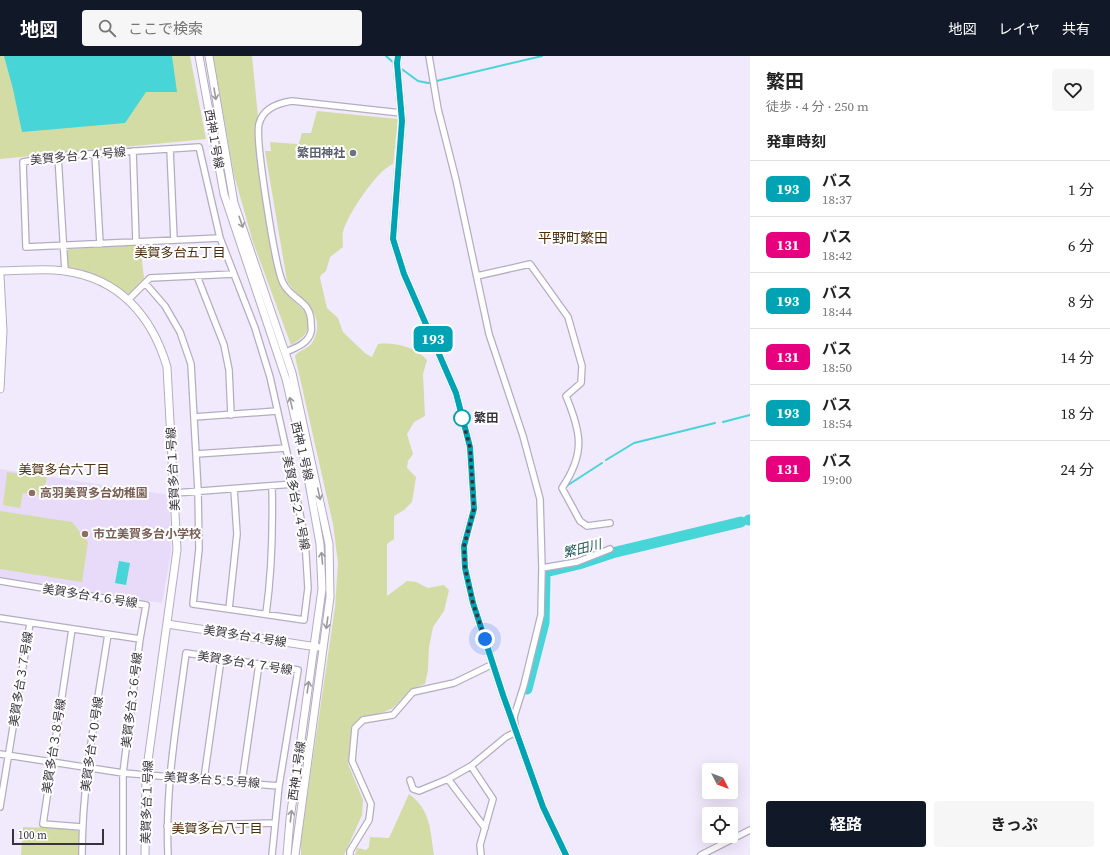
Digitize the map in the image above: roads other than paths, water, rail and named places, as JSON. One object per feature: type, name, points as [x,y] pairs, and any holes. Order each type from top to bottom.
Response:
[{"type":"street","name":"西神１号線","points":[[199,56],[224,194],[286,379],[314,508],[320,544],[322,589],[313,646],[287,855]]},
{"type":"street","name":"西神１号線","points":[[209,56],[234,202],[292,373],[329,544],[330,597],[295,855]]},
{"type":"street","points":[[429,56],[433,82],[489,334],[523,436],[540,499],[542,568],[541,614],[521,697],[514,717],[516,732]]},
{"type":"street","points":[[398,63],[401,113],[393,239],[404,274],[456,393],[470,447],[474,509],[464,546],[465,568],[473,603],[543,807],[566,855]]},
{"type":"street","points":[[286,352],[303,344],[312,332],[312,315],[305,303],[291,295],[283,282],[271,227],[259,124],[267,110],[278,103],[292,101],[401,113]]},
{"type":"street","name":"美賀多台２４号線","points":[[145,283],[165,306],[180,332],[191,364],[200,549],[193,604],[304,620],[308,588],[305,539],[294,484],[270,377],[257,335],[220,238],[199,147],[58,156],[23,162],[26,247],[220,238]]},
{"type":"street","points":[[170,149],[174,240]]},
{"type":"street","points":[[133,151],[136,242]]},
{"type":"street","points":[[95,154],[100,244]]},
{"type":"street","points":[[58,156],[65,271]]},
{"type":"street","points":[[477,276],[530,264],[565,313],[582,366],[581,382],[566,396],[577,422],[580,449],[575,467],[562,488],[580,521],[587,526],[610,523]]},
{"type":"street","name":"美賀多台１号線","points":[[0,271],[65,271],[98,280],[129,299],[150,325],[161,346],[167,367],[177,550],[146,775],[145,855]]},
{"type":"street","points":[[129,299],[150,278],[234,274]]},
{"type":"street","points":[[0,276],[3,331],[0,389]]},
{"type":"street","points":[[197,276],[224,345],[229,370],[231,415]]},
{"type":"street","points":[[194,417],[277,411]]},
{"type":"street","points":[[196,454],[286,448]]},
{"type":"street","points":[[175,493],[294,484]]},
{"type":"street","points":[[266,614],[271,576],[273,533],[272,486]]},
{"type":"street","points":[[229,609],[237,534],[234,488]]},
{"type":"street","points":[[542,568],[577,562],[610,550]]},
{"type":"street","name":"美賀多台４６号線","points":[[0,581],[146,605],[140,639]]},
{"type":"street","name":"美賀多台３６号線","points":[[0,618],[140,639],[123,773],[123,855]]},
{"type":"street","name":"美賀多台３７号線","points":[[0,807],[30,623]]},
{"type":"street","name":"美賀多台４号線","points":[[167,624],[323,648]]},
{"type":"street","name":"美賀多台３８号線","points":[[72,629],[42,824],[82,827]]},
{"type":"street","name":"美賀多台４０号線","points":[[82,855],[82,827],[88,768],[108,634]]},
{"type":"street","name":"美賀多台４７号線","points":[[168,855],[167,826],[169,777],[186,653],[298,670],[279,786],[272,855]]},
{"type":"street","points":[[204,779],[221,658]]},
{"type":"street","points":[[242,782],[259,664]]},
{"type":"street","points":[[350,855],[350,851],[369,820],[371,804],[352,762],[355,728],[363,720],[393,715],[413,692],[454,683],[493,664]]},
{"type":"street","points":[[410,780],[413,789],[419,791],[448,779],[471,766],[506,737],[516,732]]},
{"type":"street","name":"美賀多台５５号線","points":[[0,754],[123,773],[279,786]]},
{"type":"street","points":[[471,766],[493,799],[480,845],[481,855]]},
{"type":"street","points":[[448,779],[485,828]]},
{"type":"street","points":[[167,826],[275,823]]},
{"type":"street","points":[[701,855],[750,830]]},
{"type":"water","points":[[4,56],[172,56],[177,92],[146,92],[125,123],[22,132]]},
{"type":"water","points":[[119,561],[130,563],[126,585],[115,583]]},
{"type":"waterway","points":[[386,56],[395,64]]},
{"type":"waterway","points":[[399,67],[418,81],[428,83],[542,56]]},
{"type":"waterway","points":[[723,422],[750,415]]},
{"type":"waterway","points":[[606,460],[634,443],[715,423]]},
{"type":"waterway","points":[[565,487],[602,463]]},
{"type":"waterway","name":"繁田川","points":[[527,689],[544,623],[545,572],[579,564],[612,553],[741,522]]},
{"type":"place","name":"繁田神社","points":[[353,153]]},
{"type":"place","name":"繁田","points":[[462,418]]},
{"type":"place","name":"高羽美賀多台幼稚園","points":[[32,493]]},
{"type":"place","name":"市立美賀多台小学校","points":[[85,534]]},
{"type":"district","name":"平野町繁田","points":[[573,238]]},
{"type":"district","name":"美賀多台五丁目","points":[[180,252]]},
{"type":"district","name":"美賀多台六丁目","points":[[64,469]]},
{"type":"district","name":"美賀多台八丁目","points":[[217,828]]}]
